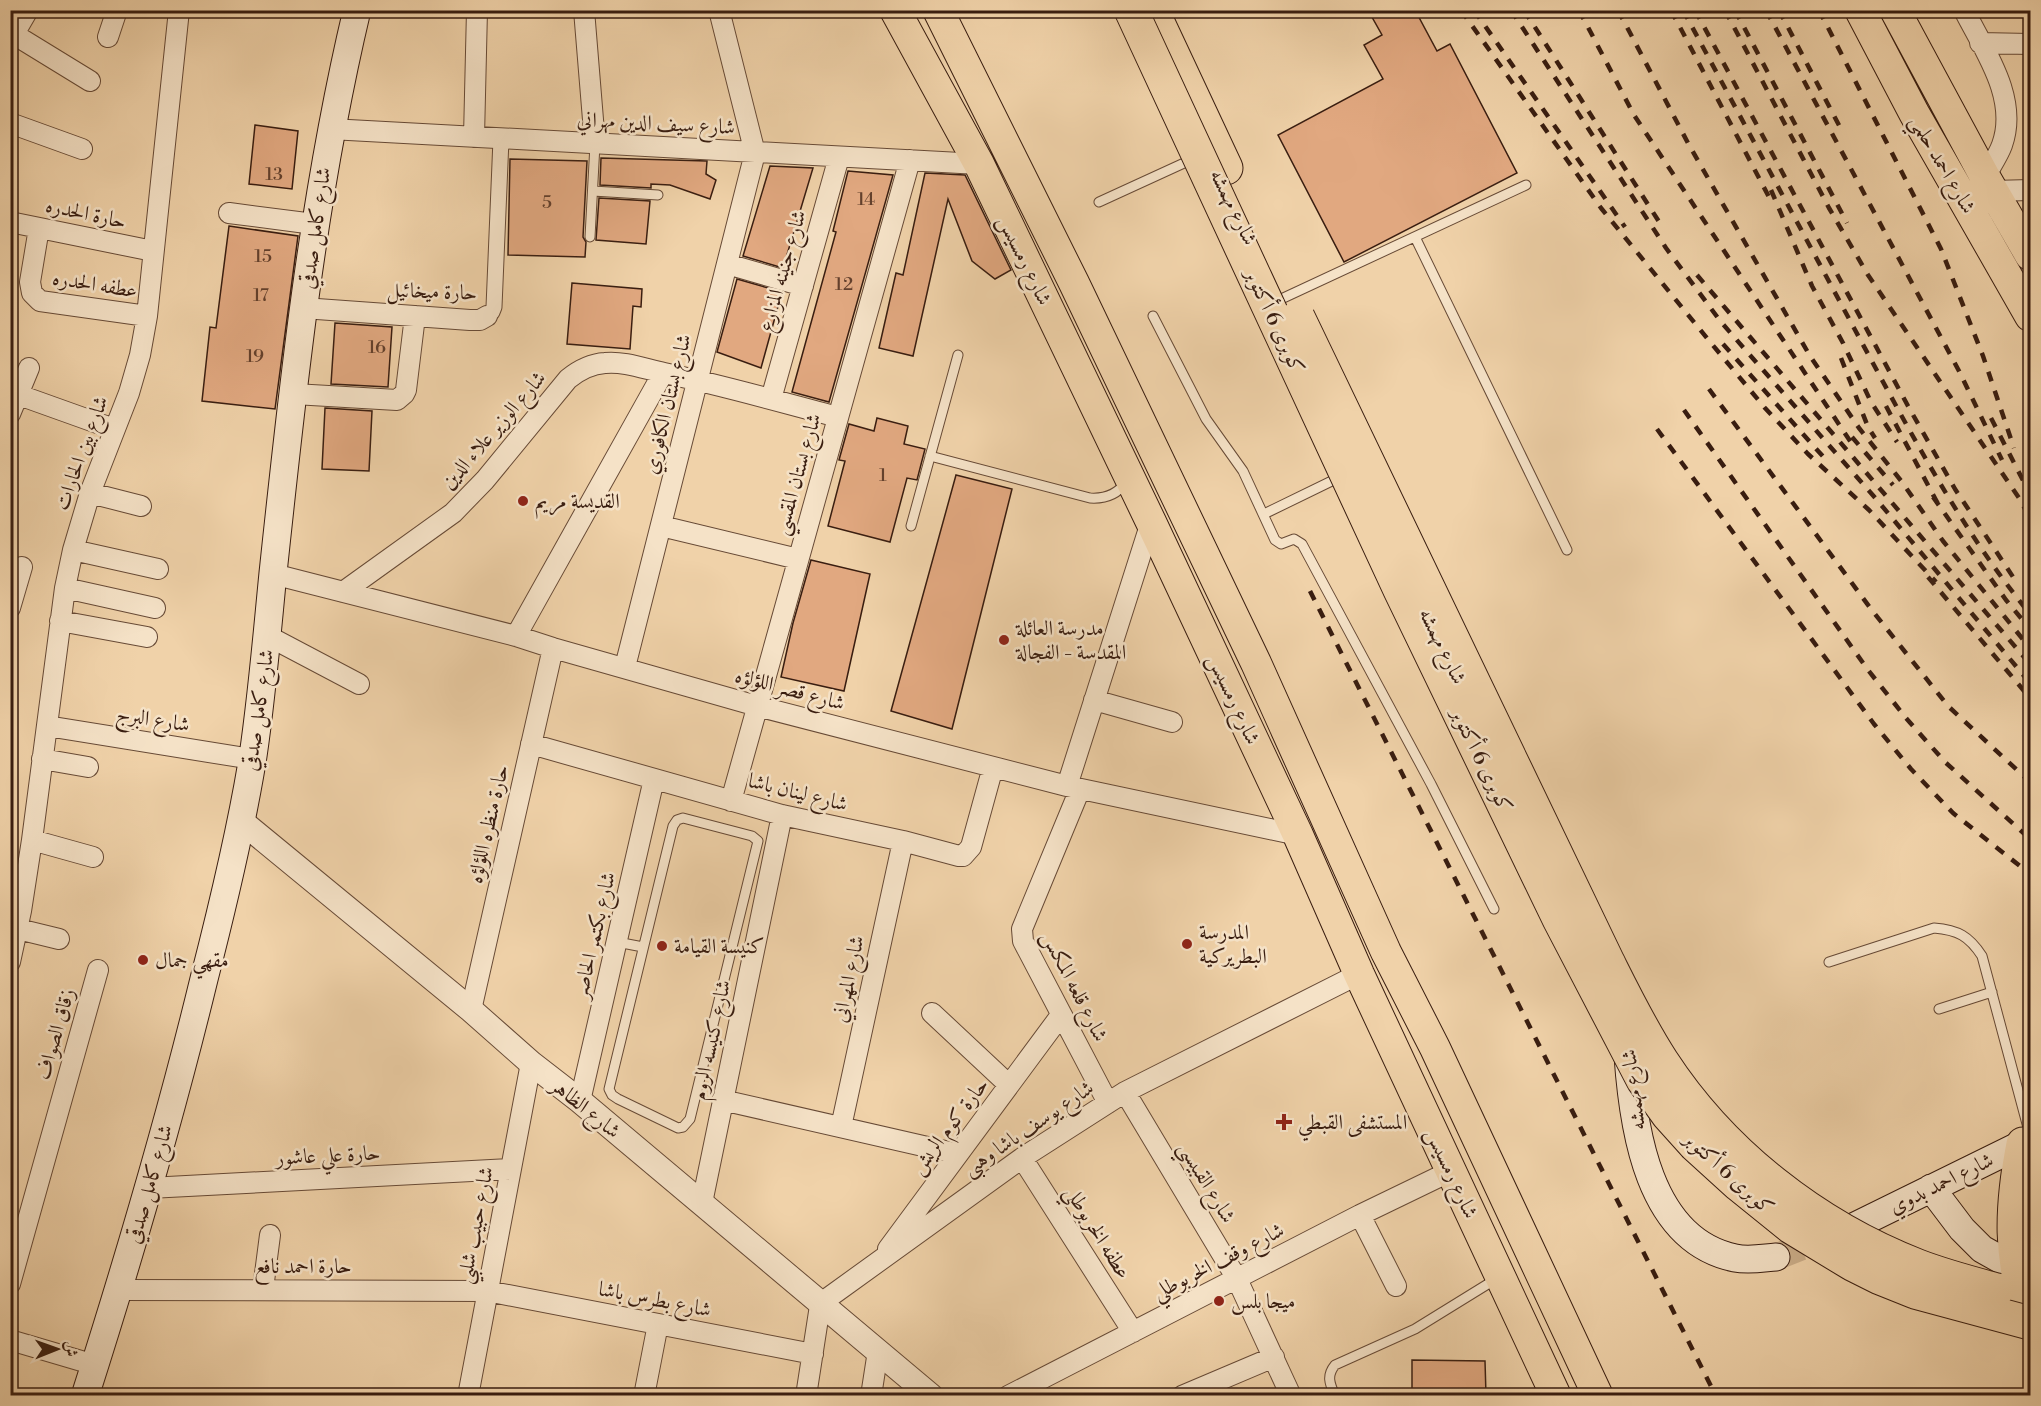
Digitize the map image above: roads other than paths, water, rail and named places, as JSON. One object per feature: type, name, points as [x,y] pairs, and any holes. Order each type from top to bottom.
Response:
[{"type":"highway","name":"كوبرى 6 أكتوبر","points":[[1131,10],[1410,611],[1559,919],[1643,1080],[1668,1115],[1695,1145],[1739,1185],[1791,1227],[1852,1264],[1915,1292],[2031,1321]]},
{"type":"highway","name":"كوبرى 6 أكتوبر","points":[[1152,10],[1607,960],[1637,1021],[1662,1061],[1690,1100],[1722,1136],[1793,1198],[1833,1224],[1875,1247],[1918,1266],[2031,1299]]},
{"type":"highway","points":[[1452,664],[1459,693],[1620,1026],[1658,1086],[1702,1142],[1761,1199],[1807,1231],[1885,1273],[1911,1283],[2031,1314]]},
{"type":"highway","points":[[2028,1140],[2014,1188],[2013,1221],[2031,1321]]},
{"type":"main road","name":"شارع كامل صدقي","points":[[85,1395],[149,1188],[198,1005],[241,820],[252,759],[268,636],[273,574],[314,224],[330,129],[357,10]]},
{"type":"main road","name":"شارع رمسيس","points":[[895,10],[979,164],[1151,522],[1298,835],[1359,975],[1556,1395]]},
{"type":"main road","name":"شارع رمسيس","points":[[938,10],[1074,283],[1251,653],[1386,952],[1435,1048],[1598,1395]]},
{"type":"main road","name":"شارع مهمشه","points":[[1142,10],[1358,468],[1622,1014],[1626,1030],[1631,1099],[1639,1140],[1649,1173],[1661,1200],[1674,1220],[1690,1236],[1721,1254],[1747,1260],[1776,1257]]},
{"type":"main road","name":"شارع احمد حلمي","points":[[1860,10],[1914,113],[2031,316]]},
{"type":"main road","name":"شارع احمد حلمي","points":[[1895,10],[1989,184],[2031,255]]},
{"type":"main road","points":[[1914,113],[1942,99]]},
{"type":"main road","name":"شارع احمد بدوي","points":[[1853,1227],[2028,1140]]},
{"type":"main road","points":[[1931,1188],[1962,1229],[1982,1249],[2024,1273]]},
{"type":"street","points":[[28,10],[13,38],[90,81]]},
{"type":"street","points":[[108,37],[117,10]]},
{"type":"street","name":"شارع بين الحارات","points":[[10,962],[32,840],[60,621],[73,550],[90,494],[129,393],[140,355],[147,316],[179,10]]},
{"type":"street","points":[[474,137],[477,10]]},
{"type":"street","points":[[584,10],[595,144]]},
{"type":"street","points":[[719,10],[754,153]]},
{"type":"street","points":[[1964,10],[2000,83],[2006,108],[2006,128],[1989,184],[2031,190]]},
{"type":"street","points":[[1980,43],[2031,44]]},
{"type":"street","points":[[10,123],[82,149]]},
{"type":"street","name":"شارع سيف الدين مهراني","points":[[330,129],[979,164]]},
{"type":"street","name":"حارة ميخائيل","points":[[303,308],[470,320],[480,320],[492,312],[501,139]]},
{"type":"street","name":"شارع بستان الكافوري","points":[[625,668],[754,153]]},
{"type":"street","name":"شارع جنينه المزارع","points":[[771,399],[839,157]]},
{"type":"street","name":"شارع بستان المقسي","points":[[731,801],[910,160]]},
{"type":"street","points":[[229,213],[314,224]]},
{"type":"street","name":"حارة الحدره","points":[[10,222],[153,251]]},
{"type":"street","name":"عطفه الحدره","points":[[39,228],[30,282],[32,293],[40,301],[147,316]]},
{"type":"street","points":[[727,264],[802,286]]},
{"type":"street","points":[[294,394],[397,400],[401,398],[406,390],[416,316]]},
{"type":"street","name":"شارع الوزير علاء الدين","points":[[343,592],[453,513],[485,480],[568,379],[579,370],[592,364],[607,362],[698,380],[838,417]]},
{"type":"street","points":[[10,414],[29,368]]},
{"type":"street","points":[[516,636],[663,373]]},
{"type":"street","points":[[19,395],[114,429]]},
{"type":"street","points":[[90,494],[141,506]]},
{"type":"street","name":"شارع قلعه المكس","points":[[1117,1097],[1061,1015],[1023,941],[1022,930],[1073,787],[1094,700],[1151,522]]},
{"type":"street","points":[[661,526],[798,559]]},
{"type":"street","points":[[73,550],[158,569]]},
{"type":"street","points":[[10,608],[22,567]]},
{"type":"street","name":"شارع قصر اللؤلؤه","points":[[273,574],[516,636],[757,706],[993,767],[1073,787],[1298,835]]},
{"type":"street","points":[[65,588],[155,608]]},
{"type":"street","points":[[60,621],[147,637]]},
{"type":"street","points":[[268,636],[359,684]]},
{"type":"street","name":"حارة منظره اللؤلؤه","points":[[471,1010],[553,648]]},
{"type":"street","points":[[1094,700],[1172,722]]},
{"type":"street","name":"شارع البرج","points":[[47,726],[252,759]]},
{"type":"street","name":"شارع لينان باشا","points":[[531,744],[782,815],[959,856],[963,856],[971,847],[993,767]]},
{"type":"street","points":[[42,759],[88,767]]},
{"type":"street","name":"شارع بكتمر الحاصر","points":[[580,1101],[654,779]]},
{"type":"street","name":"شارع كنيسه الروم","points":[[702,1203],[782,815]]},
{"type":"street","name":"شارع الظاهر","points":[[241,820],[931,1395]]},
{"type":"street","points":[[32,840],[93,857]]},
{"type":"street","name":"شارع المهراني","points":[[840,1127],[903,842]]},
{"type":"street","points":[[17,917],[59,939]]},
{"type":"street","name":"زقاق الصواف","points":[[10,1284],[98,970]]},
{"type":"street","name":"شارع يوسف باشا وهبى","points":[[822,1305],[828,1298],[1022,1158],[1117,1097],[1359,975]]},
{"type":"street","points":[[932,1013],[1009,1085]]},
{"type":"street","name":"حارة كوم الريش","points":[[875,1265],[1061,1015]]},
{"type":"street","name":"شارع حبيب شلبي","points":[[468,1395],[531,1063]]},
{"type":"street","name":"شارع القبيسي","points":[[1117,1097],[1238,1279],[1291,1395]]},
{"type":"street","points":[[722,1100],[958,1154]]},
{"type":"street","name":"عطفه الخربوطلي","points":[[1022,1158],[1133,1332]]},
{"type":"street","name":"حارة علي عاشور","points":[[149,1188],[510,1170]]},
{"type":"street","name":"شارع وقف الخربوطلي","points":[[1008,1395],[1451,1171]]},
{"type":"street","points":[[1360,1215],[1396,1286]]},
{"type":"street","points":[[263,1289],[270,1235]]},
{"type":"street","name":"حارة احمد نافع","points":[[119,1290],[487,1291]]},
{"type":"street","name":"شارع بطرس باشا","points":[[487,1291],[813,1354]]},
{"type":"street","points":[[806,1395],[822,1305]]},
{"type":"street","points":[[644,1395],[658,1324]]},
{"type":"street","points":[[10,1340],[95,1365]]},
{"type":"street","points":[[871,1395],[878,1352]]},
{"type":"street","points":[[1182,1395],[1274,1357]]},
{"type":"lane","points":[[590,237],[595,144]]},
{"type":"lane","points":[[1099,202],[1208,153]]},
{"type":"lane","points":[[1279,300],[1526,185]]},
{"type":"lane","points":[[592,191],[658,195]]},
{"type":"lane","points":[[1415,237],[1567,550]]},
{"type":"lane","points":[[1153,316],[1214,433],[1239,463],[1278,543],[1294,539],[1302,544],[1431,784],[1494,909]]},
{"type":"lane","points":[[911,526],[958,355]]},
{"type":"lane","points":[[930,456],[1090,498],[1102,499],[1113,495],[1123,488],[1130,478]]},
{"type":"lane","points":[[1264,514],[1358,468]]},
{"type":"lane","points":[[690,818],[756,838],[757,845],[690,1119],[683,1127],[678,1128],[618,1099],[609,1089],[643,947],[673,826],[677,820],[690,818]]},
{"type":"lane","points":[[1828,962],[1934,928],[1949,929],[1963,935],[1974,944],[1982,956],[1992,992],[2028,1140]]},
{"type":"lane","points":[[617,942],[643,947]]},
{"type":"lane","points":[[1939,1009],[1992,992]]},
{"type":"lane","points":[[1335,1395],[1329,1383],[1329,1376],[1335,1365],[1414,1329],[1501,1276]]},
{"type":"tunnel","points":[[1776,1257],[1829,1236]]},
{"type":"railway","points":[[1461,10],[1601,208],[1711,343],[1765,408],[1808,454],[1869,510],[1936,582]]},
{"type":"railway","points":[[1474,10],[1625,227]]},
{"type":"railway","points":[[1511,10],[1666,248],[1721,322],[1877,500],[2030,683]]},
{"type":"railway","points":[[1524,10],[1663,228]]},
{"type":"railway","points":[[1579,10],[1634,115],[1854,447]]},
{"type":"railway","points":[[1618,10],[1689,145],[1810,356],[1859,428],[1902,482],[1943,541],[2030,648]]},
{"type":"railway","points":[[1671,10],[1770,199]]},
{"type":"railway","points":[[1683,10],[1914,439],[1980,546],[2030,614]]},
{"type":"railway","points":[[1695,10],[1908,406],[1955,489],[2017,583]]},
{"type":"railway","points":[[1725,10],[1829,208],[1868,275],[2021,501],[2030,519]]},
{"type":"railway","points":[[1735,10],[1847,223]]},
{"type":"railway","points":[[1766,10],[1959,371],[2002,460]]},
{"type":"railway","points":[[1779,10],[1843,133]]},
{"type":"railway","points":[[1819,10],[1941,249],[1983,356],[2014,448]]},
{"type":"railway","points":[[1771,190],[1812,286],[1871,402],[1897,442]]},
{"type":"railway","points":[[1697,275],[2030,664]]},
{"type":"railway","points":[[1723,344],[1827,461]]},
{"type":"railway","points":[[1841,358],[1868,427],[1875,438]]},
{"type":"railway","points":[[1709,389],[1871,609],[1948,706],[2030,782]]},
{"type":"railway","points":[[1886,406],[1938,504]]},
{"type":"railway","points":[[1684,410],[1868,670],[1906,718],[1945,762],[2030,839]]},
{"type":"railway","points":[[1991,418],[2030,494]]},
{"type":"railway","points":[[1657,429],[1874,724],[1911,769],[1953,813],[2030,874]]},
{"type":"railway","points":[[1852,437],[1893,485]]},
{"type":"railway","points":[[1933,497],[2006,600],[2030,629]]},
{"type":"railway","points":[[1928,577],[2030,698]]},
{"type":"railway","points":[[1310,591],[1716,1396]]},
{"type":"place","name":"القديسة مريم","points":[[523,501]]},
{"type":"place","name":"مدرسة العائلة المقدسة - الفجالة","points":[[1004,640]]},
{"type":"place","name":"المدرسة البطريركية","points":[[1187,944]]},
{"type":"place","name":"كنيسة القيامة","points":[[662,946]]},
{"type":"place","name":"مقهي جمال","points":[[143,960]]},
{"type":"place","name":"المستشفى القبطي","points":[[1284,1122]]},
{"type":"place","name":"ميجا بلس","points":[[1219,1301]]}]
